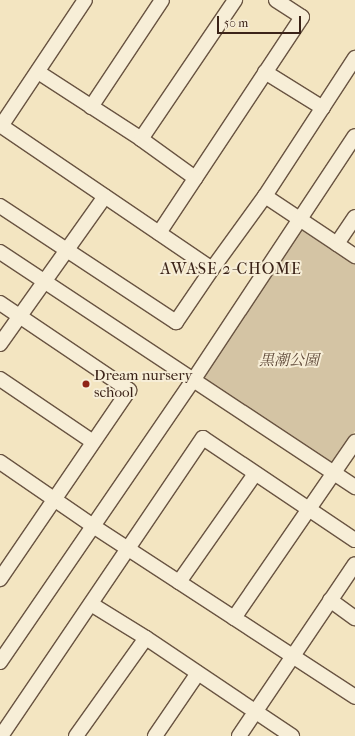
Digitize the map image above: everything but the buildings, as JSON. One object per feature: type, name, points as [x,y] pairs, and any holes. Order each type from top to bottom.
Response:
[{"type":"street","points":[[85,0],[38,72],[0,125],[212,269]]},
{"type":"street","points":[[91,107],[162,0]]},
{"type":"street","points":[[141,139],[234,0]]},
{"type":"street","points":[[159,233],[302,17],[276,0]]},
{"type":"street","points":[[0,206],[176,322],[265,196],[355,58]]},
{"type":"street","points":[[38,72],[141,139],[195,178]]},
{"type":"street","points":[[265,72],[323,108]]},
{"type":"street","points":[[0,662],[194,379],[355,136]]},
{"type":"street","points":[[0,344],[105,196]]},
{"type":"street","points":[[265,196],[355,256]]},
{"type":"street","points":[[337,244],[355,217]]},
{"type":"street","points":[[0,252],[157,357],[194,379],[355,488]]},
{"type":"street","points":[[0,303],[128,390],[0,579]]},
{"type":"street","points":[[0,379],[93,442]]},
{"type":"street","points":[[1,736],[202,438],[355,540]]},
{"type":"street","points":[[234,618],[355,442]]},
{"type":"street","points":[[1,465],[355,697]]},
{"type":"street","points":[[179,582],[255,474]]},
{"type":"street","points":[[238,736],[355,564]]},
{"type":"street","points":[[330,600],[355,618]]},
{"type":"street","points":[[91,604],[146,638],[292,736]]},
{"type":"street","points":[[76,736],[146,638]]},
{"type":"street","points":[[154,736],[198,673]]},
{"type":"green space","name":"黒潮公園","points":[[301,224],[355,260],[355,431],[330,468],[197,379]]},
{"type":"place","name":"Dream nursery school","points":[[86,384]]},
{"type":"district","name":"AWASE 2-CHOME","points":[[231,269]]}]
